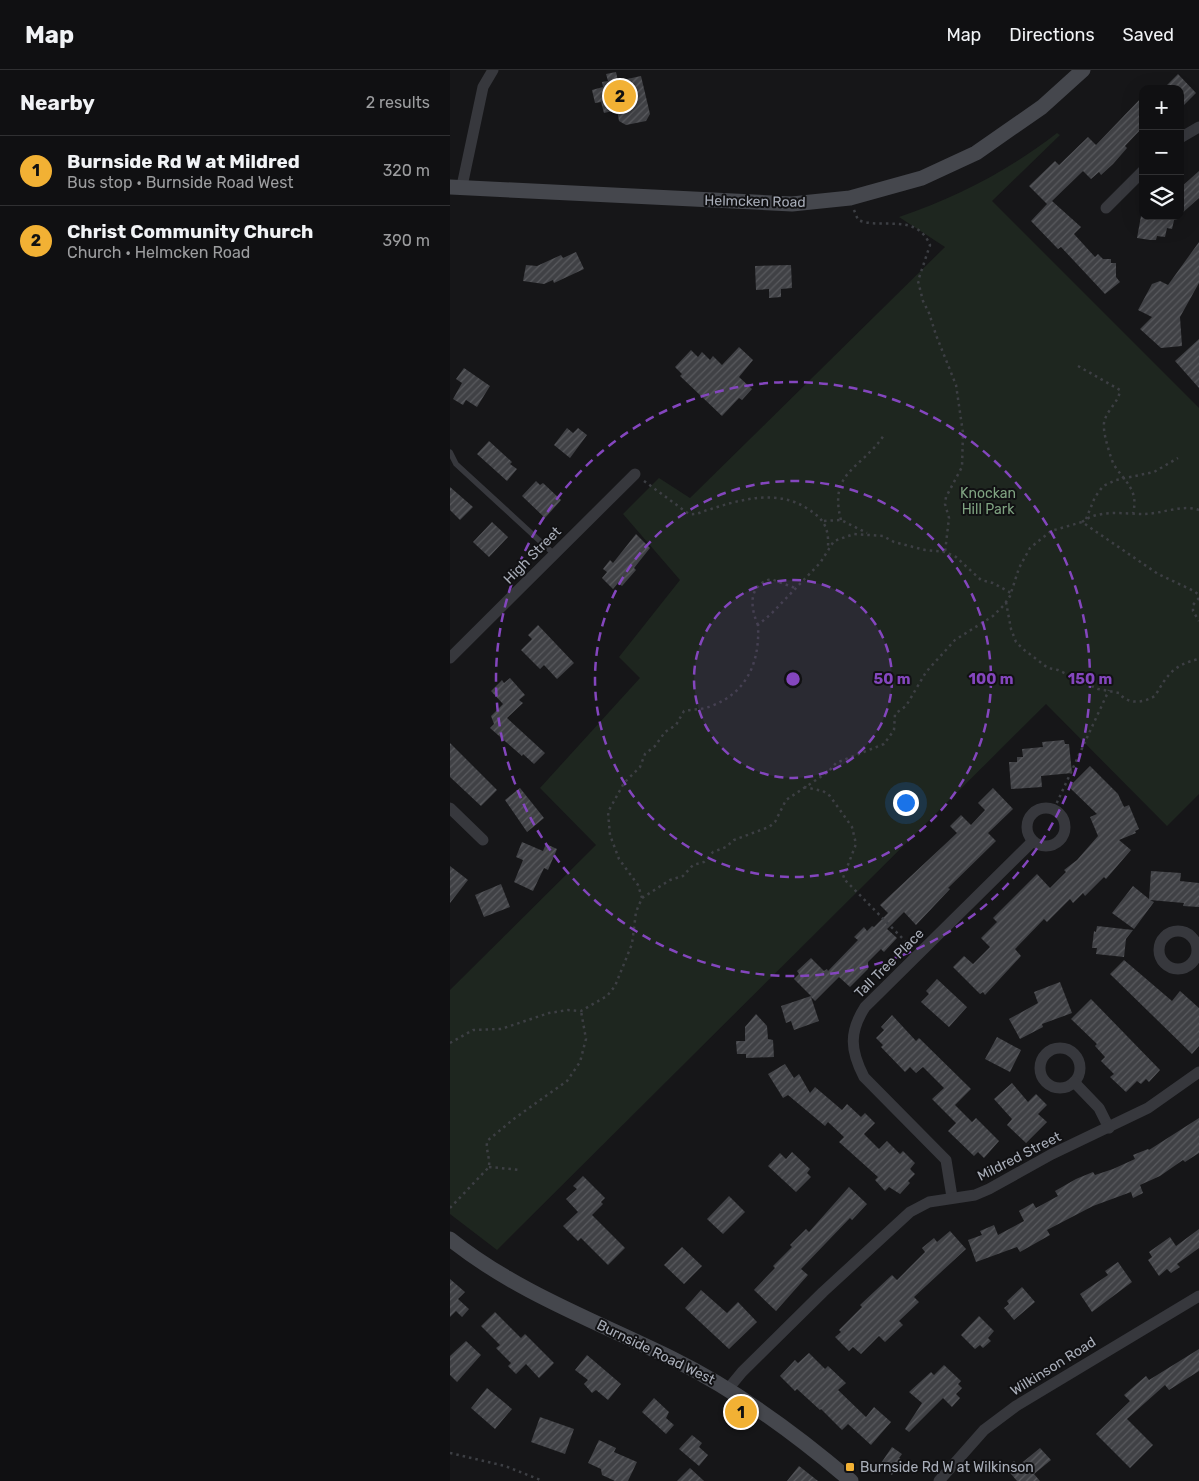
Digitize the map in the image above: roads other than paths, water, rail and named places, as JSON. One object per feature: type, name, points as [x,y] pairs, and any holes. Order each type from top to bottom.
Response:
[{"type":"main road","name":"Helmcken Road","points":[[456,187],[792,204],[850,198],[922,178],[976,153],[1042,107],[1083,70]]},
{"type":"main road","name":"Burnside Road West","points":[[452,1243],[535,1293],[674,1359],[728,1388],[757,1408],[851,1481]]},
{"type":"street","points":[[456,187],[483,87],[492,70]]},
{"type":"street","points":[[1184,136],[1199,127]]},
{"type":"street","points":[[1106,208],[1139,175]]},
{"type":"street","name":"High Street","points":[[450,658],[635,474]]},
{"type":"street","points":[[1046,807],[1054,809],[1060,814],[1064,821],[1065,830],[1062,837],[1056,843],[1048,846],[1032,841],[1026,827],[1032,813],[1046,807]]},
{"type":"street","points":[[450,808],[483,840]]},
{"type":"street","name":"Tall Tree Place","points":[[952,1197],[946,1160],[864,1077],[856,1063],[853,1048],[856,1022],[865,1007],[1032,841]]},
{"type":"street","name":"Mildred Street","points":[[728,1388],[742,1372],[892,1227],[910,1212],[929,1202],[975,1195],[989,1189],[1052,1154],[1148,1108],[1199,1072]]},
{"type":"street","points":[[1074,1082],[1099,1108],[1109,1128]]},
{"type":"street","name":"Wilkinson Road","points":[[939,1481],[984,1430],[1016,1406],[1199,1296]]},
{"type":"lane","points":[[450,452],[456,464],[554,554]]},
{"type":"place","name":"Christ Community Church","points":[[620,96]]},
{"type":"place","name":"Burnside Rd W at Mildred","points":[[741,1412]]},
{"type":"place","name":"Burnside Rd W at Wilkinson","points":[[850,1467]]},
{"type":"park label","name":"Knockan Hill Park","points":[[988,502]]}]
